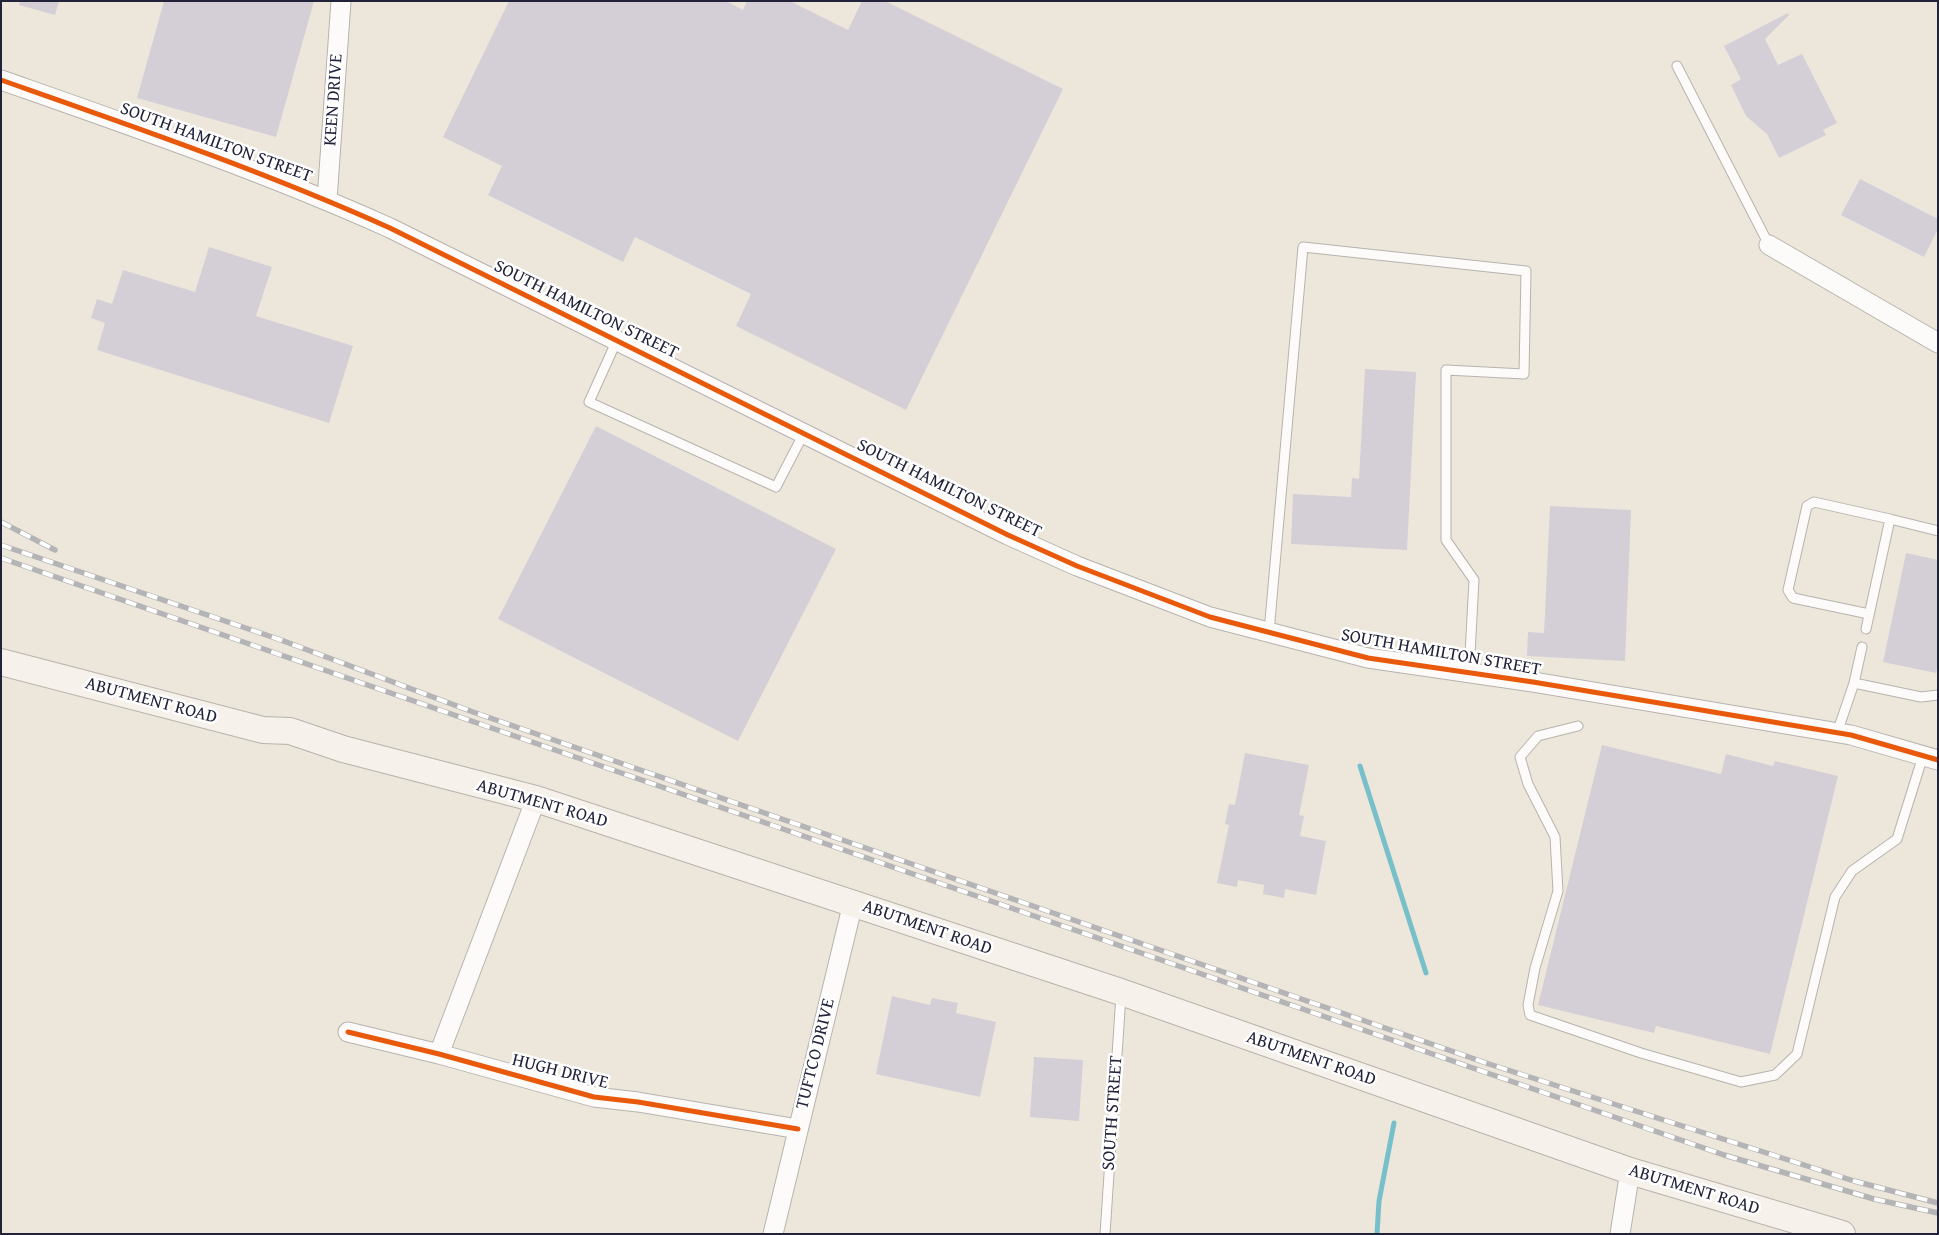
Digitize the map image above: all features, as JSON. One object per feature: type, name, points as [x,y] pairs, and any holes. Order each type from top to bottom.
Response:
[{"type":"main road","name":"ABUTMENT ROAD","points":[[1,662],[263,730],[290,731],[343,749],[536,799],[1121,992],[1630,1171],[1842,1234]]},
{"type":"street","name":"KEEN DRIVE","points":[[327,200],[341,1]]},
{"type":"street","name":"SOUTH HAMILTON STREET","points":[[1,80],[327,200],[390,228],[1008,535],[1077,566],[1210,617],[1368,658],[1851,735],[1930,758]]},
{"type":"street","points":[[1769,245],[1938,343]]},
{"type":"street","points":[[439,1054],[536,799]]},
{"type":"street","name":"TUFTCO DRIVE","points":[[773,1234],[853,903]]},
{"type":"street","name":"HUGH DRIVE","points":[[348,1032],[439,1054],[594,1097],[638,1102],[798,1129]]},
{"type":"street","points":[[1620,1234],[1630,1171]]},
{"type":"lane","points":[[1677,66],[1769,245]]},
{"type":"lane","points":[[1269,632],[1303,247],[1526,271],[1524,374],[1446,370],[1446,540],[1474,580],[1469,673]]},
{"type":"lane","points":[[617,340],[589,402],[776,487],[804,434]]},
{"type":"lane","points":[[1870,614],[1793,598],[1788,590],[1807,506],[1814,502],[1938,530]]},
{"type":"lane","points":[[1866,629],[1890,519]]},
{"type":"lane","points":[[1837,733],[1854,683],[1862,647]]},
{"type":"lane","points":[[1854,683],[1921,697],[1938,695]]},
{"type":"lane","points":[[1578,726],[1538,736],[1520,757],[1528,784],[1554,837],[1558,891],[1535,968],[1528,1005],[1530,1015],[1641,1053],[1741,1082],[1775,1075],[1797,1054],[1835,897],[1852,871],[1897,839],[1930,758]]},
{"type":"lane","name":"SOUTH STREET","points":[[1105,1234],[1121,992]]},
{"type":"building","points":[[20,1],[59,1],[55,15],[19,5]]},
{"type":"building","points":[[164,1],[314,1],[276,137],[137,98]]},
{"type":"building","points":[[509,1],[726,1],[743,10],[747,1],[790,1],[848,30],[862,1],[885,1],[1063,89],[906,410],[736,326],[751,294],[635,237],[623,262],[488,195],[502,166],[443,137]]},
{"type":"building","points":[[1788,13],[1789,15],[1765,39],[1778,65],[1802,54],[1837,123],[1823,130],[1826,135],[1779,158],[1767,134],[1746,116],[1731,85],[1741,79],[1724,46]]},
{"type":"building","points":[[1860,179],[1938,219],[1938,229],[1924,257],[1841,215]]},
{"type":"building","points":[[209,247],[272,267],[256,316],[353,346],[329,423],[97,350],[105,323],[91,318],[97,299],[112,304],[123,270],[195,292]]},
{"type":"building","points":[[1365,369],[1416,372],[1407,550],[1291,544],[1293,494],[1351,497],[1352,478],[1359,479]]},
{"type":"building","points":[[596,426],[836,549],[738,741],[498,619]]},
{"type":"building","points":[[1550,506],[1631,510],[1625,661],[1527,656],[1528,632],[1544,633]]},
{"type":"building","points":[[1906,553],[1938,560],[1938,663],[1936,673],[1883,662]]},
{"type":"building","points":[[1602,745],[1721,774],[1726,754],[1773,766],[1775,761],[1838,776],[1770,1054],[1656,1026],[1654,1033],[1538,1005]]},
{"type":"building","points":[[1245,753],[1309,765],[1299,815],[1304,816],[1300,836],[1326,841],[1316,895],[1285,889],[1284,898],[1263,894],[1264,885],[1238,880],[1237,887],[1217,883],[1229,825],[1225,824],[1229,804],[1235,805]]},
{"type":"building","points":[[892,996],[930,1005],[932,998],[958,1003],[956,1013],[996,1022],[980,1097],[876,1074]]},
{"type":"building","points":[[1034,1057],[1083,1060],[1079,1121],[1030,1117]]},
{"type":"waterway","points":[[1360,766],[1426,973]]},
{"type":"waterway","points":[[1377,1234],[1379,1201],[1394,1123]]},
{"type":"railway","points":[[1,522],[55,550]]},
{"type":"railway","points":[[1,545],[281,640],[473,712],[1489,1064],[1854,1181],[1938,1203]]},
{"type":"railway","points":[[1,558],[1724,1155],[1874,1199],[1938,1213]]},
{"type":"cycle path","points":[[1,80],[246,168],[390,228],[1008,535],[1077,566],[1210,617],[1368,658],[1533,682],[1851,735],[1938,760]]},
{"type":"cycle path","points":[[348,1032],[439,1054],[594,1097],[638,1102],[798,1129]]}]
